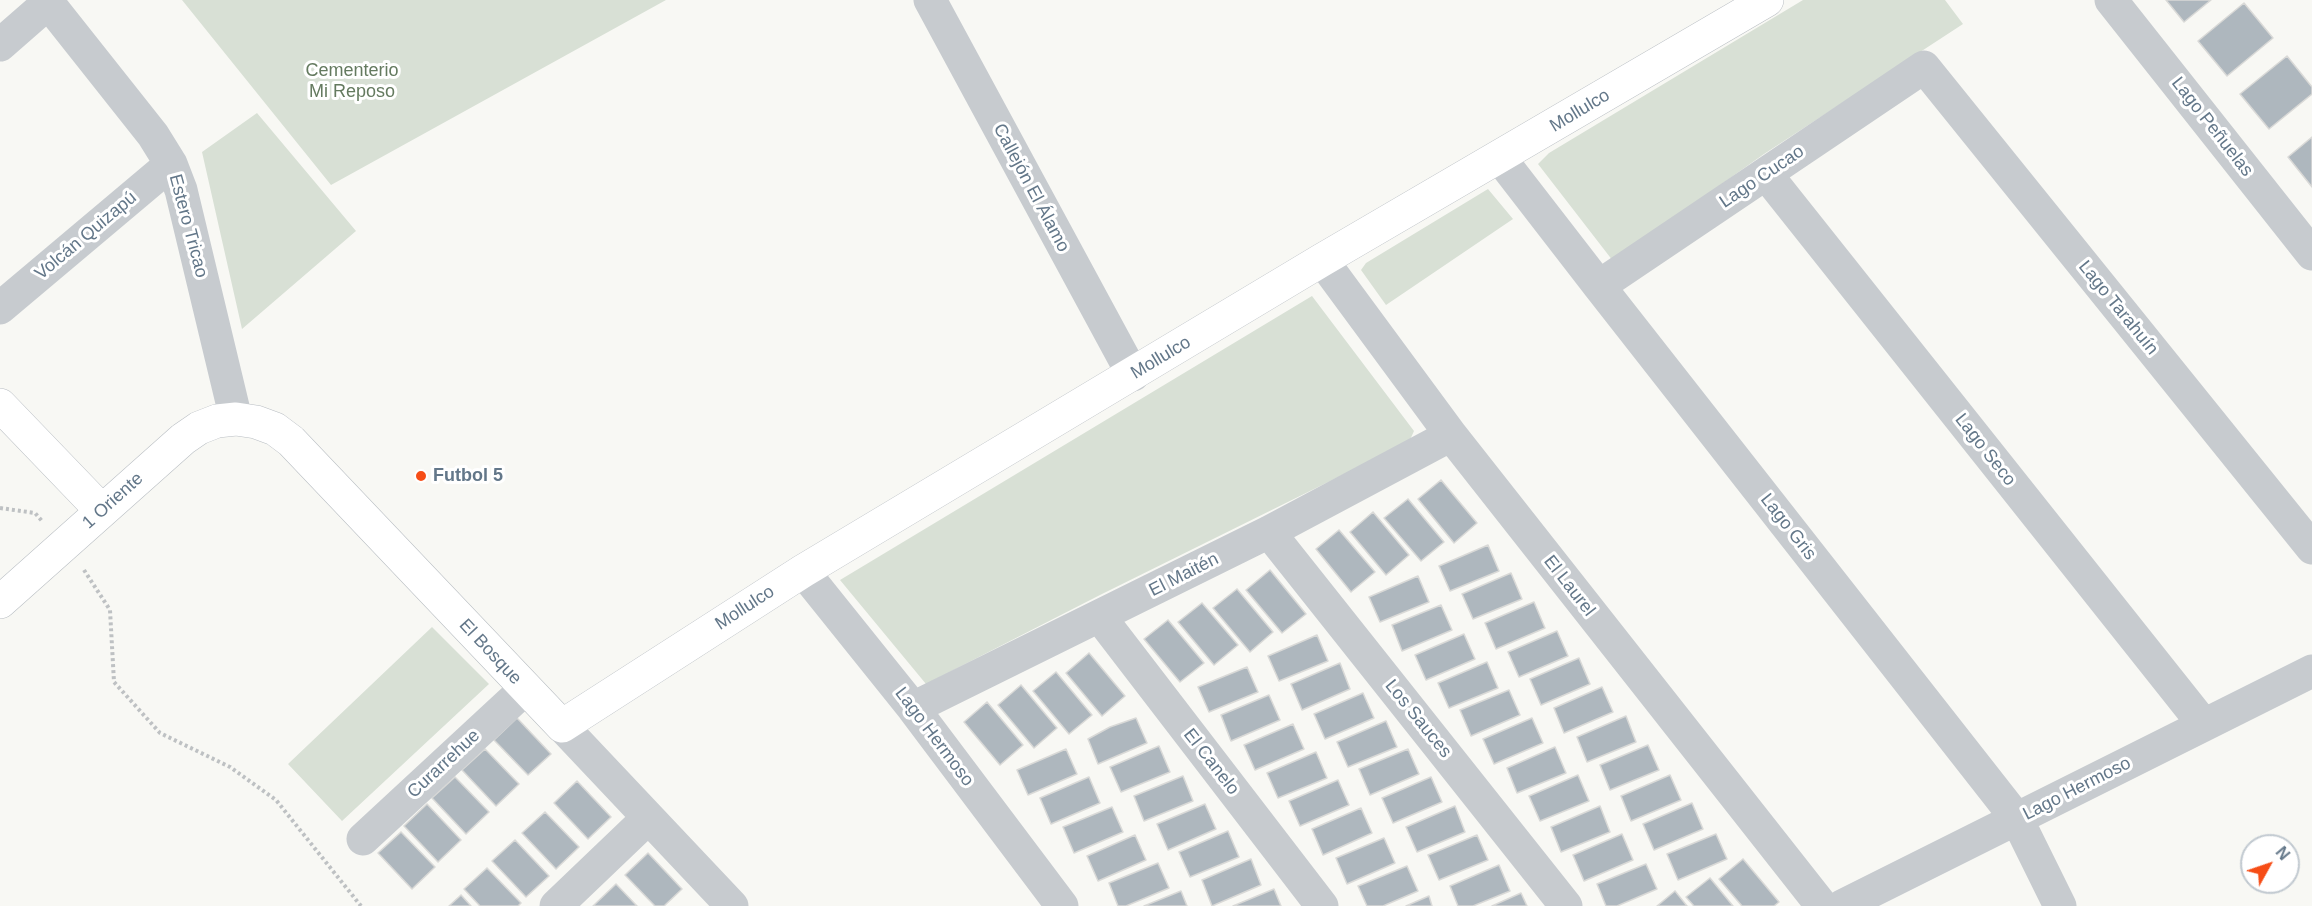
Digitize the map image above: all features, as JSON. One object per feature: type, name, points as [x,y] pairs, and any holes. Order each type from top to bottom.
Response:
[{"type":"street","name":"Callejón El Álamo","points":[[930,0],[1133,375]]},
{"type":"street","name":"Mollulco","points":[[562,726],[803,571],[1322,260],[1767,0]]},
{"type":"street","name":"Lago Peñuelas","points":[[2111,0],[2312,254]]},
{"type":"street","points":[[0,45],[47,2]]},
{"type":"street","name":"Estero Tricao","points":[[47,2],[153,135],[171,164],[181,190],[236,419]]},
{"type":"street","name":"Lago Cucao","points":[[1599,286],[1924,67]]},
{"type":"street","name":"Lago Tarahuín","points":[[1924,67],[2312,548]]},
{"type":"street","name":"Lago Gris","points":[[1500,158],[2018,819],[2060,906]]},
{"type":"street","name":"Volcán Quizapú","points":[[0,308],[171,164]]},
{"type":"street","name":"Lago Seco","points":[[1766,174],[2204,725]]},
{"type":"street","name":"El Laurel","points":[[1322,260],[1450,435],[1822,906]]},
{"type":"street","points":[[0,405],[102,511]]},
{"type":"street","name":"1 Oriente","points":[[0,602],[183,439],[208,425],[236,419]]},
{"type":"street","name":"El Bosque","points":[[236,419],[256,422],[275,429],[291,441],[732,906]]},
{"type":"street","name":"El Maitén","points":[[913,708],[1269,532],[1450,435]]},
{"type":"street","name":"Los Sauces","points":[[1269,532],[1566,906]]},
{"type":"street","name":"Lago Hermoso","points":[[803,571],[913,708],[1062,906]]},
{"type":"street","name":"El Canelo","points":[[1100,617],[1322,906]]},
{"type":"street","name":"Lago Hermoso","points":[[1842,906],[2312,671]]},
{"type":"street","name":"Curarrehue","points":[[363,839],[525,689]]},
{"type":"street","points":[[556,906],[648,818]]},
{"type":"path","points":[[0,508],[35,513],[88,576],[110,610],[114,682],[160,733],[230,767],[276,800],[360,906]]},
{"type":"green space","name":"Cementerio Mi Reposo","points":[[182,0],[666,0],[331,185]]},
{"type":"green space","points":[[1803,0],[1945,0],[1963,24],[1764,154],[1613,261],[1538,164],[1549,153]]},
{"type":"green space","points":[[257,113],[356,231],[242,329],[202,152]]},
{"type":"green space","points":[[1488,189],[1513,219],[1386,305],[1361,270],[1366,263]]},
{"type":"green space","points":[[1312,296],[1414,431],[1409,442],[926,684],[840,580]]},
{"type":"green space","points":[[432,627],[489,684],[342,821],[288,764]]},
{"type":"building","points":[[2166,0],[2211,0],[2184,22]]},
{"type":"building","points":[[2244,3],[2273,38],[2227,76],[2198,41]]},
{"type":"building","points":[[2287,56],[2312,87],[2312,94],[2269,129],[2240,94]]},
{"type":"building","points":[[2312,137],[2312,187],[2288,157]]},
{"type":"building","points":[[1441,480],[1477,523],[1454,543],[1418,499]]},
{"type":"building","points":[[1408,499],[1444,542],[1421,561],[1384,518]]},
{"type":"building","points":[[1373,512],[1409,555],[1386,575],[1350,532]]},
{"type":"building","points":[[1339,530],[1375,572],[1351,592],[1316,549]]},
{"type":"building","points":[[1488,545],[1499,571],[1450,591],[1439,566]]},
{"type":"building","points":[[1270,570],[1306,614],[1282,633],[1246,590]]},
{"type":"building","points":[[1511,573],[1522,599],[1473,619],[1462,594]]},
{"type":"building","points":[[1418,576],[1429,602],[1380,622],[1369,597]]},
{"type":"building","points":[[1237,589],[1273,632],[1250,652],[1213,608]]},
{"type":"building","points":[[1534,602],[1545,628],[1496,649],[1485,623]]},
{"type":"building","points":[[1202,603],[1238,645],[1214,665],[1178,622]]},
{"type":"building","points":[[1441,605],[1452,630],[1402,651],[1392,625]]},
{"type":"building","points":[[1168,620],[1204,663],[1180,682],[1144,639]]},
{"type":"building","points":[[1557,631],[1568,656],[1519,677],[1508,652]]},
{"type":"building","points":[[1464,634],[1475,659],[1426,680],[1415,655]]},
{"type":"building","points":[[1317,635],[1328,661],[1279,681],[1268,656]]},
{"type":"building","points":[[1089,653],[1125,696],[1102,716],[1066,673]]},
{"type":"building","points":[[1579,658],[1590,684],[1541,705],[1530,679]]},
{"type":"building","points":[[1487,662],[1498,688],[1449,708],[1438,683]]},
{"type":"building","points":[[1340,663],[1350,689],[1302,710],[1291,684]]},
{"type":"building","points":[[1247,667],[1258,692],[1209,712],[1198,687]]},
{"type":"building","points":[[1056,672],[1092,715],[1069,734],[1033,691]]},
{"type":"building","points":[[1021,685],[1057,728],[1034,748],[998,705]]},
{"type":"building","points":[[1602,687],[1613,712],[1564,733],[1554,708]]},
{"type":"building","points":[[1509,690],[1520,715],[1471,736],[1460,710]]},
{"type":"building","points":[[1363,693],[1374,718],[1325,739],[1314,714]]},
{"type":"building","points":[[1269,695],[1280,720],[1231,741],[1221,715]]},
{"type":"building","points":[[987,702],[1023,745],[1000,765],[964,722]]},
{"type":"building","points":[[1626,716],[1636,742],[1587,762],[1577,737]]},
{"type":"building","points":[[517,718],[551,754],[528,775],[494,740]]},
{"type":"building","points":[[1136,718],[1147,743],[1098,764],[1088,739],[1110,727]]},
{"type":"building","points":[[1532,718],[1543,743],[1494,764],[1483,739]]},
{"type":"building","points":[[1386,721],[1397,747],[1348,767],[1337,742]]},
{"type":"building","points":[[1293,724],[1304,749],[1255,770],[1244,745]]},
{"type":"building","points":[[1648,745],[1659,770],[1610,790],[1600,765]]},
{"type":"building","points":[[1159,746],[1170,772],[1121,792],[1110,767]]},
{"type":"building","points":[[1555,747],[1566,773],[1517,793],[1507,768]]},
{"type":"building","points":[[485,749],[519,784],[496,806],[462,770]]},
{"type":"building","points":[[1066,749],[1077,774],[1028,795],[1017,770]]},
{"type":"building","points":[[1408,749],[1419,774],[1370,795],[1359,769]]},
{"type":"building","points":[[1316,752],[1327,778],[1278,798],[1267,773]]},
{"type":"building","points":[[1578,775],[1589,801],[1540,821],[1529,796]]},
{"type":"building","points":[[1670,775],[1681,800],[1631,821],[1621,796]]},
{"type":"building","points":[[1183,776],[1193,801],[1144,821],[1134,796]]},
{"type":"building","points":[[455,777],[489,812],[466,834],[432,798]]},
{"type":"building","points":[[1089,777],[1100,803],[1051,824],[1040,798]]},
{"type":"building","points":[[1431,777],[1442,802],[1393,823],[1382,798]]},
{"type":"building","points":[[1338,780],[1349,805],[1300,826],[1289,801]]},
{"type":"building","points":[[577,781],[611,817],[588,839],[554,803]]},
{"type":"building","points":[[1692,803],[1703,829],[1654,850],[1643,824]]},
{"type":"building","points":[[427,804],[461,840],[438,862],[404,826]]},
{"type":"building","points":[[1205,804],[1216,829],[1168,850],[1157,824]]},
{"type":"building","points":[[1455,806],[1465,832],[1417,852],[1406,827]]},
{"type":"building","points":[[1600,806],[1610,832],[1561,852],[1551,827]]},
{"type":"building","points":[[1112,807],[1123,832],[1074,853],[1063,827]]},
{"type":"building","points":[[1361,808],[1372,833],[1323,855],[1312,829]]},
{"type":"building","points":[[545,812],[579,847],[556,869],[522,833]]},
{"type":"building","points":[[1228,831],[1239,857],[1190,877],[1179,852]]},
{"type":"building","points":[[401,832],[435,867],[412,889],[378,853]]},
{"type":"building","points":[[1622,834],[1633,860],[1584,881],[1573,855]]},
{"type":"building","points":[[1716,834],[1727,859],[1678,880],[1667,854]]},
{"type":"building","points":[[1135,835],[1146,860],[1098,881],[1087,856]]},
{"type":"building","points":[[1477,835],[1488,860],[1439,880],[1428,855]]},
{"type":"building","points":[[1384,838],[1395,863],[1347,884],[1336,858]]},
{"type":"building","points":[[515,840],[549,876],[526,897],[492,861]]},
{"type":"building","points":[[648,853],[682,889],[664,906],[655,906],[625,875]]},
{"type":"building","points":[[1251,859],[1261,885],[1212,906],[1202,880]]},
{"type":"building","points":[[1743,859],[1779,902],[1774,906],[1742,906],[1719,879]]},
{"type":"building","points":[[1158,863],[1169,888],[1126,906],[1118,906],[1109,883]]},
{"type":"building","points":[[1646,864],[1657,889],[1617,906],[1606,906],[1597,884]]},
{"type":"building","points":[[1499,865],[1510,891],[1473,906],[1458,906],[1450,886]]},
{"type":"building","points":[[1407,866],[1418,891],[1383,906],[1367,906],[1358,886]]},
{"type":"building","points":[[487,868],[521,903],[518,906],[480,906],[464,889]]},
{"type":"building","points":[[1710,878],[1733,906],[1694,906],[1686,897]]},
{"type":"building","points":[[616,884],[637,906],[593,906]]},
{"type":"building","points":[[1274,889],[1281,906],[1233,906]]},
{"type":"building","points":[[1181,891],[1187,906],[1144,906]]},
{"type":"building","points":[[1675,891],[1687,906],[1657,906]]},
{"type":"building","points":[[1521,893],[1527,906],[1492,906]]},
{"type":"building","points":[[461,895],[471,906],[449,906]]},
{"type":"building","points":[[1429,896],[1432,906],[1406,906]]},
{"type":"place","name":"Futbol 5","points":[[421,476]]}]
